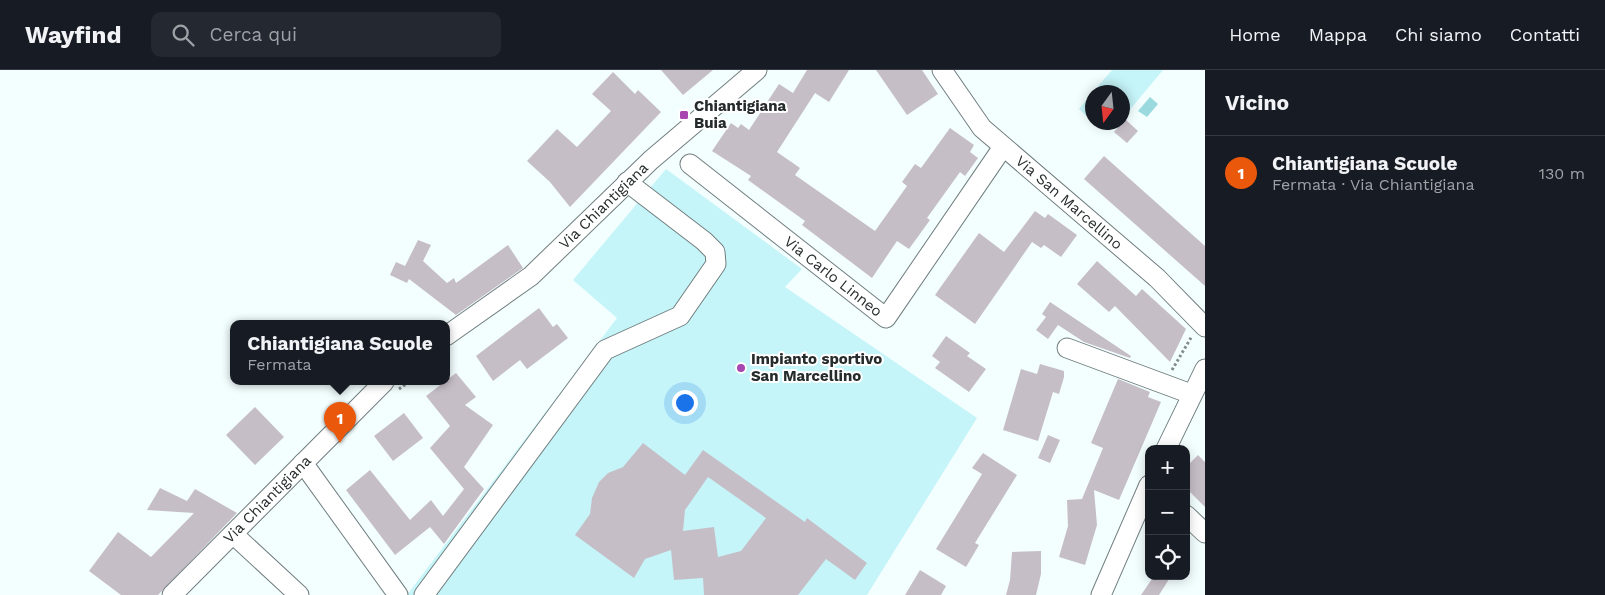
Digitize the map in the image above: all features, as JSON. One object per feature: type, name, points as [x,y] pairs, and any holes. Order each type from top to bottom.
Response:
[{"type":"street","name":"Via Chiantigiana","points":[[450,333],[531,276],[628,182],[757,70]]},
{"type":"street","name":"Via San Marcellino","points":[[942,70],[982,128],[1157,278],[1204,325]]},
{"type":"street","name":"Via Carlo Linneo","points":[[690,164],[886,318],[1003,147]]},
{"type":"street","points":[[424,595],[605,350],[680,316],[716,264],[715,252],[704,241],[628,182]]},
{"type":"street","points":[[1067,348],[1191,394]]},
{"type":"street","points":[[1168,445],[1191,394],[1205,369]]},
{"type":"street","name":"Via Chiantigiana","points":[[179,592],[381,385]]},
{"type":"street","points":[[303,463],[398,595]]},
{"type":"street","points":[[1101,595],[1145,498]]},
{"type":"street","points":[[1190,519],[1205,534]]},
{"type":"street","points":[[234,534],[299,595]]},
{"type":"shaded area","points":[[1112,70],[1163,70],[1130,110],[1130,85],[1099,85]]},
{"type":"shaded area","points":[[1150,97],[1158,104],[1147,117],[1138,111]]},
{"type":"shaded area","points":[[1085,102],[1085,115],[1079,109]]},
{"type":"shaded area","name":"Impianto sportivo San Marcellino","points":[[666,169],[802,269],[785,287],[977,418],[867,595],[407,595],[617,318],[573,280]]},
{"type":"building","points":[[661,70],[713,70],[683,95]]},
{"type":"building","points":[[807,70],[849,70],[829,102],[815,93],[777,152],[800,168],[795,175],[875,231],[907,186],[902,182],[915,164],[921,168],[950,128],[974,145],[970,152],[978,158],[965,176],[960,172],[927,218],[930,220],[909,249],[897,241],[872,278],[802,225],[805,221],[748,180],[751,176],[712,151],[731,123],[738,128],[741,124],[749,130],[779,84],[793,93]]},
{"type":"building","points":[[876,70],[922,70],[938,94],[907,115]]},
{"type":"building","points":[[613,72],[635,94],[638,90],[661,112],[570,207],[550,182],[527,161],[557,129],[577,147],[611,111],[592,94]]},
{"type":"building","points":[[1130,124],[1138,131],[1127,143],[1114,132],[1116,130],[1130,130]]},
{"type":"building","points":[[1104,156],[1205,246],[1205,286],[1084,179]]},
{"type":"building","points":[[1035,211],[1045,218],[1048,214],[1077,235],[1061,257],[1044,245],[1041,248],[1032,242],[975,324],[935,295],[979,233],[1004,252]]},
{"type":"building","points":[[418,240],[431,245],[423,261],[447,283],[454,278],[456,283],[508,245],[523,268],[456,315],[409,279],[407,283],[390,275],[396,262],[405,266]]},
{"type":"building","points":[[1097,261],[1136,296],[1142,289],[1186,329],[1170,362],[1115,306],[1109,312],[1077,284]]},
{"type":"building","points":[[1050,302],[1131,356],[1130,358],[1084,342],[1058,325],[1048,339],[1036,330],[1046,317],[1042,314]]},
{"type":"building","points":[[539,308],[553,327],[557,324],[568,338],[527,369],[520,360],[493,381],[476,356]]},
{"type":"building","points":[[946,336],[970,353],[967,356],[986,369],[969,392],[935,368],[940,362],[932,356]]},
{"type":"building","points":[[1040,364],[1064,371],[1064,377],[1059,394],[1053,392],[1038,441],[1003,430],[1021,369],[1037,374]]},
{"type":"building","points":[[456,373],[476,397],[465,405],[493,425],[464,467],[484,489],[444,544],[430,527],[395,555],[346,490],[370,470],[410,520],[431,500],[443,516],[464,489],[430,448],[450,426],[426,396],[440,385],[450,385],[450,378]]},
{"type":"building","points":[[1118,379],[1150,392],[1148,397],[1161,402],[1119,500],[1094,490],[1097,525],[1085,565],[1059,557],[1068,526],[1067,500],[1082,499],[1103,448],[1091,443]]},
{"type":"building","points":[[255,407],[284,437],[255,465],[226,435]]},
{"type":"building","points":[[404,413],[423,438],[393,461],[374,436]]},
{"type":"building","points":[[1048,435],[1060,440],[1050,463],[1038,458]]},
{"type":"building","points":[[643,443],[685,475],[703,450],[805,522],[807,518],[867,563],[855,580],[826,559],[798,595],[704,595],[703,578],[674,580],[671,550],[645,559],[634,578],[575,535],[590,514],[592,498],[599,482],[608,473],[623,467]],"holes":[[[708,477],[766,518],[741,551],[718,557],[714,527],[683,531],[685,510]]]},
{"type":"building","points":[[983,453],[1017,475],[975,543],[979,545],[966,567],[936,549],[982,474],[972,468]]},
{"type":"building","points":[[1198,455],[1205,462],[1205,507],[1190,492],[1190,463]]},
{"type":"building","points":[[160,488],[187,501],[195,489],[237,513],[158,595],[121,595],[89,571],[118,532],[151,557],[194,513],[147,510]]},
{"type":"building","points":[[1041,551],[1041,574],[1036,595],[1006,595],[1010,580],[1012,552]]},
{"type":"building","points":[[920,570],[946,586],[941,595],[905,595]]},
{"type":"building","points":[[1151,580],[1168,580],[1159,595],[1141,595]]},
{"type":"place","name":"Chiantigiana Buia","points":[[684,115]]},
{"type":"place","name":"Impianto sportivo San Marcellino","points":[[741,368]]},
{"type":"place","name":"Chiantigiana Scuole","points":[[340,443]]}]
